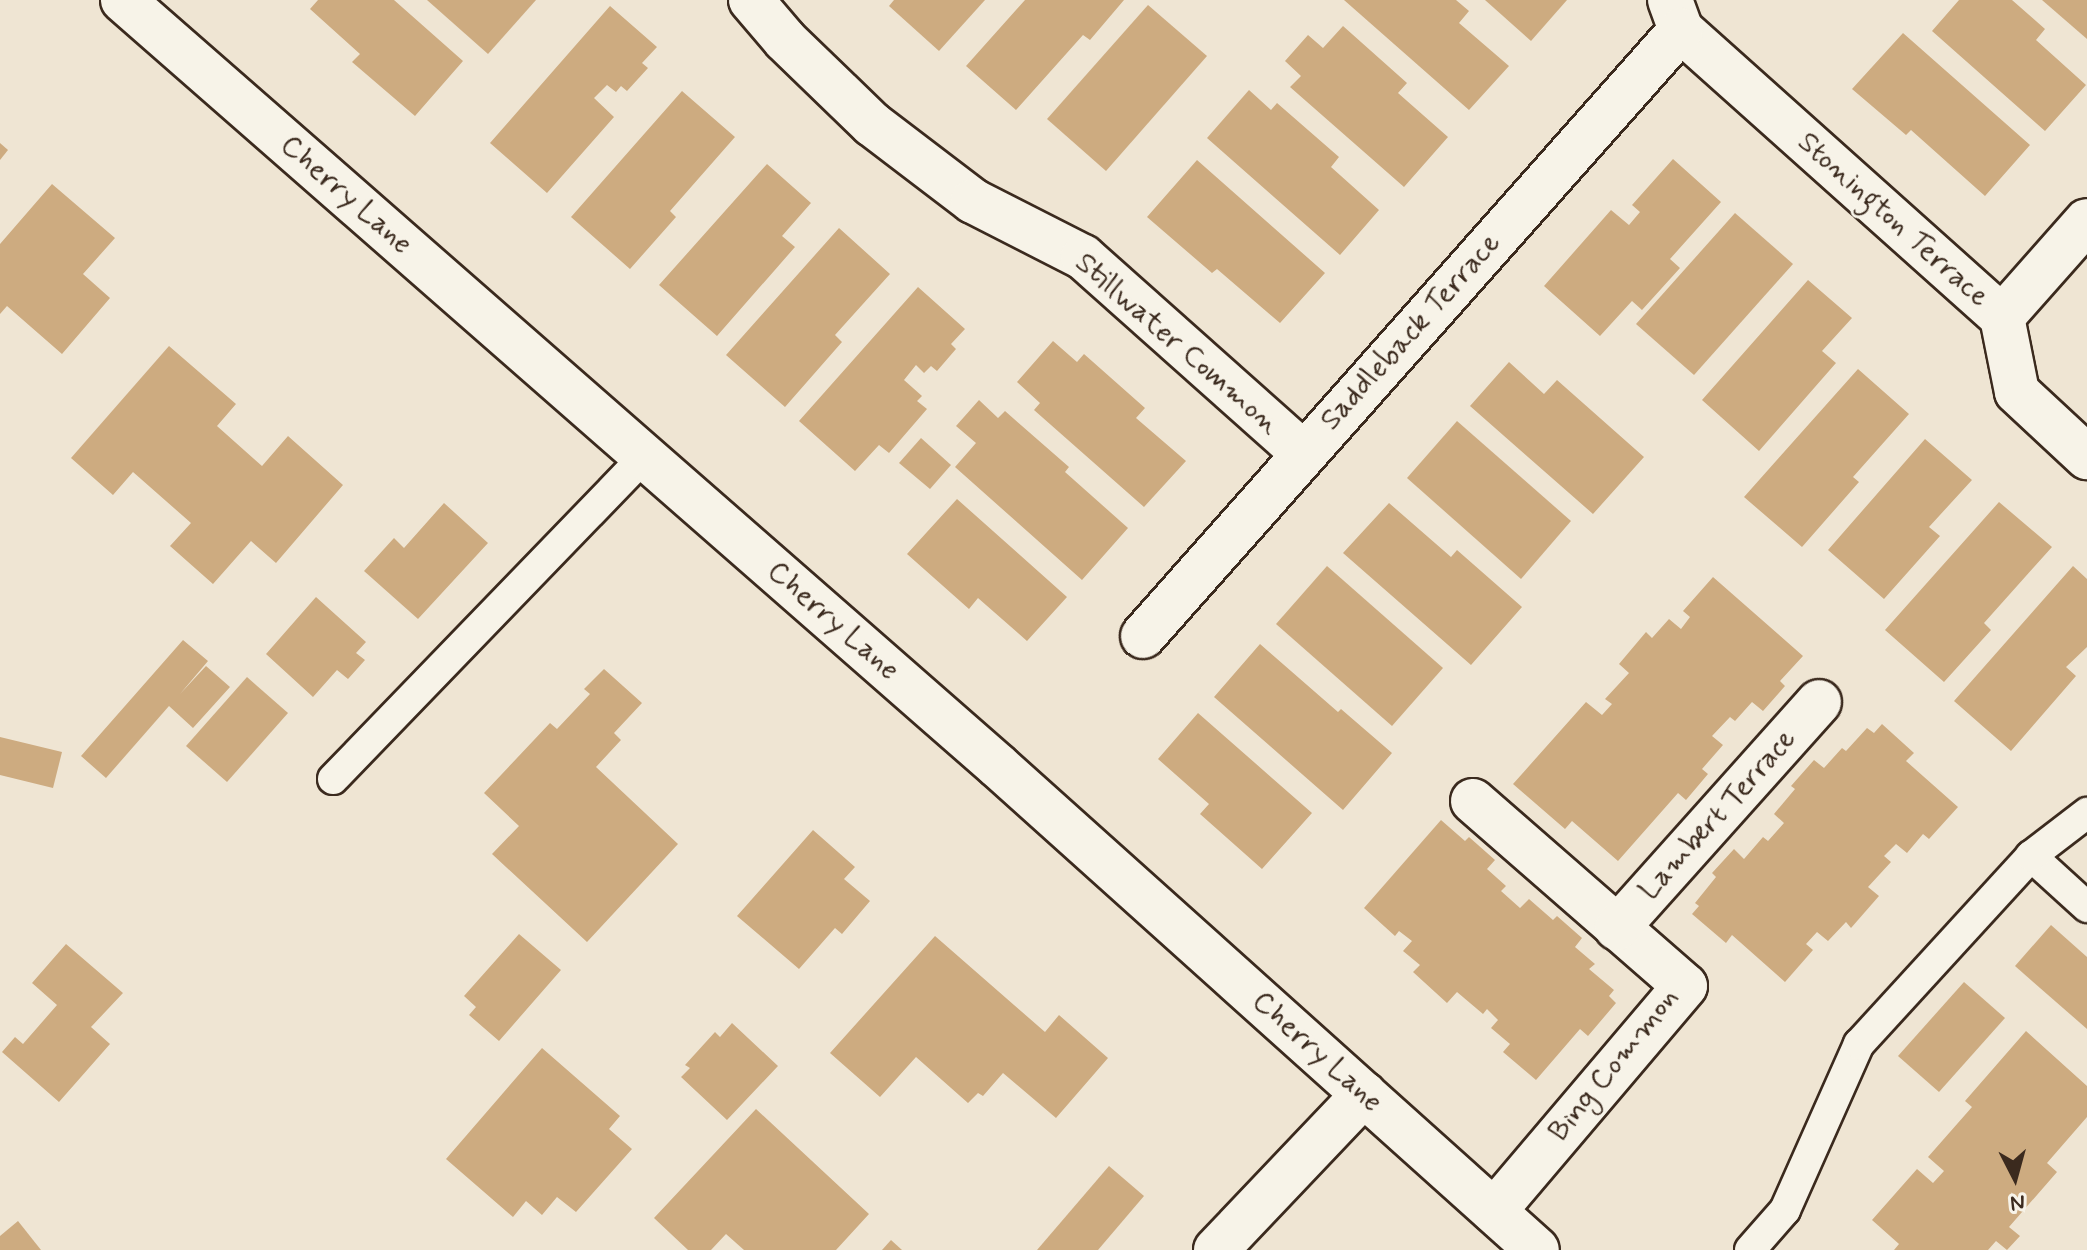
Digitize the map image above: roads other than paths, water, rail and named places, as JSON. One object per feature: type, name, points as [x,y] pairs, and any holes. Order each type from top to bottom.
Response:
[{"type":"street","name":"Cherry Lane","points":[[123,0],[645,456],[1537,1250]]},
{"type":"street","name":"Stillwater Common","points":[[751,0],[785,40],[872,124],[973,201],[1083,257],[1303,453]]},
{"type":"street","name":"Saddleback Terrace","points":[[1143,636],[1303,453],[1675,15]]},
{"type":"street","name":"Stonington Terrace","points":[[1675,15],[2002,317],[2017,392],[2087,457]]},
{"type":"street","points":[[2002,317],[2087,221]]},
{"type":"street","name":"Lambert Terrace","points":[[1617,928],[1819,702]]},
{"type":"street","name":"Bing Common","points":[[1473,801],[1685,986],[1494,1211]]},
{"type":"street","points":[[1216,1250],[1364,1094]]},
{"type":"lane","points":[[333,779],[645,456]]},
{"type":"lane","points":[[1750,1250],[1785,1210],[1859,1044],[2031,856],[2087,813]]},
{"type":"lane","points":[[2031,856],[2087,907]]}]
